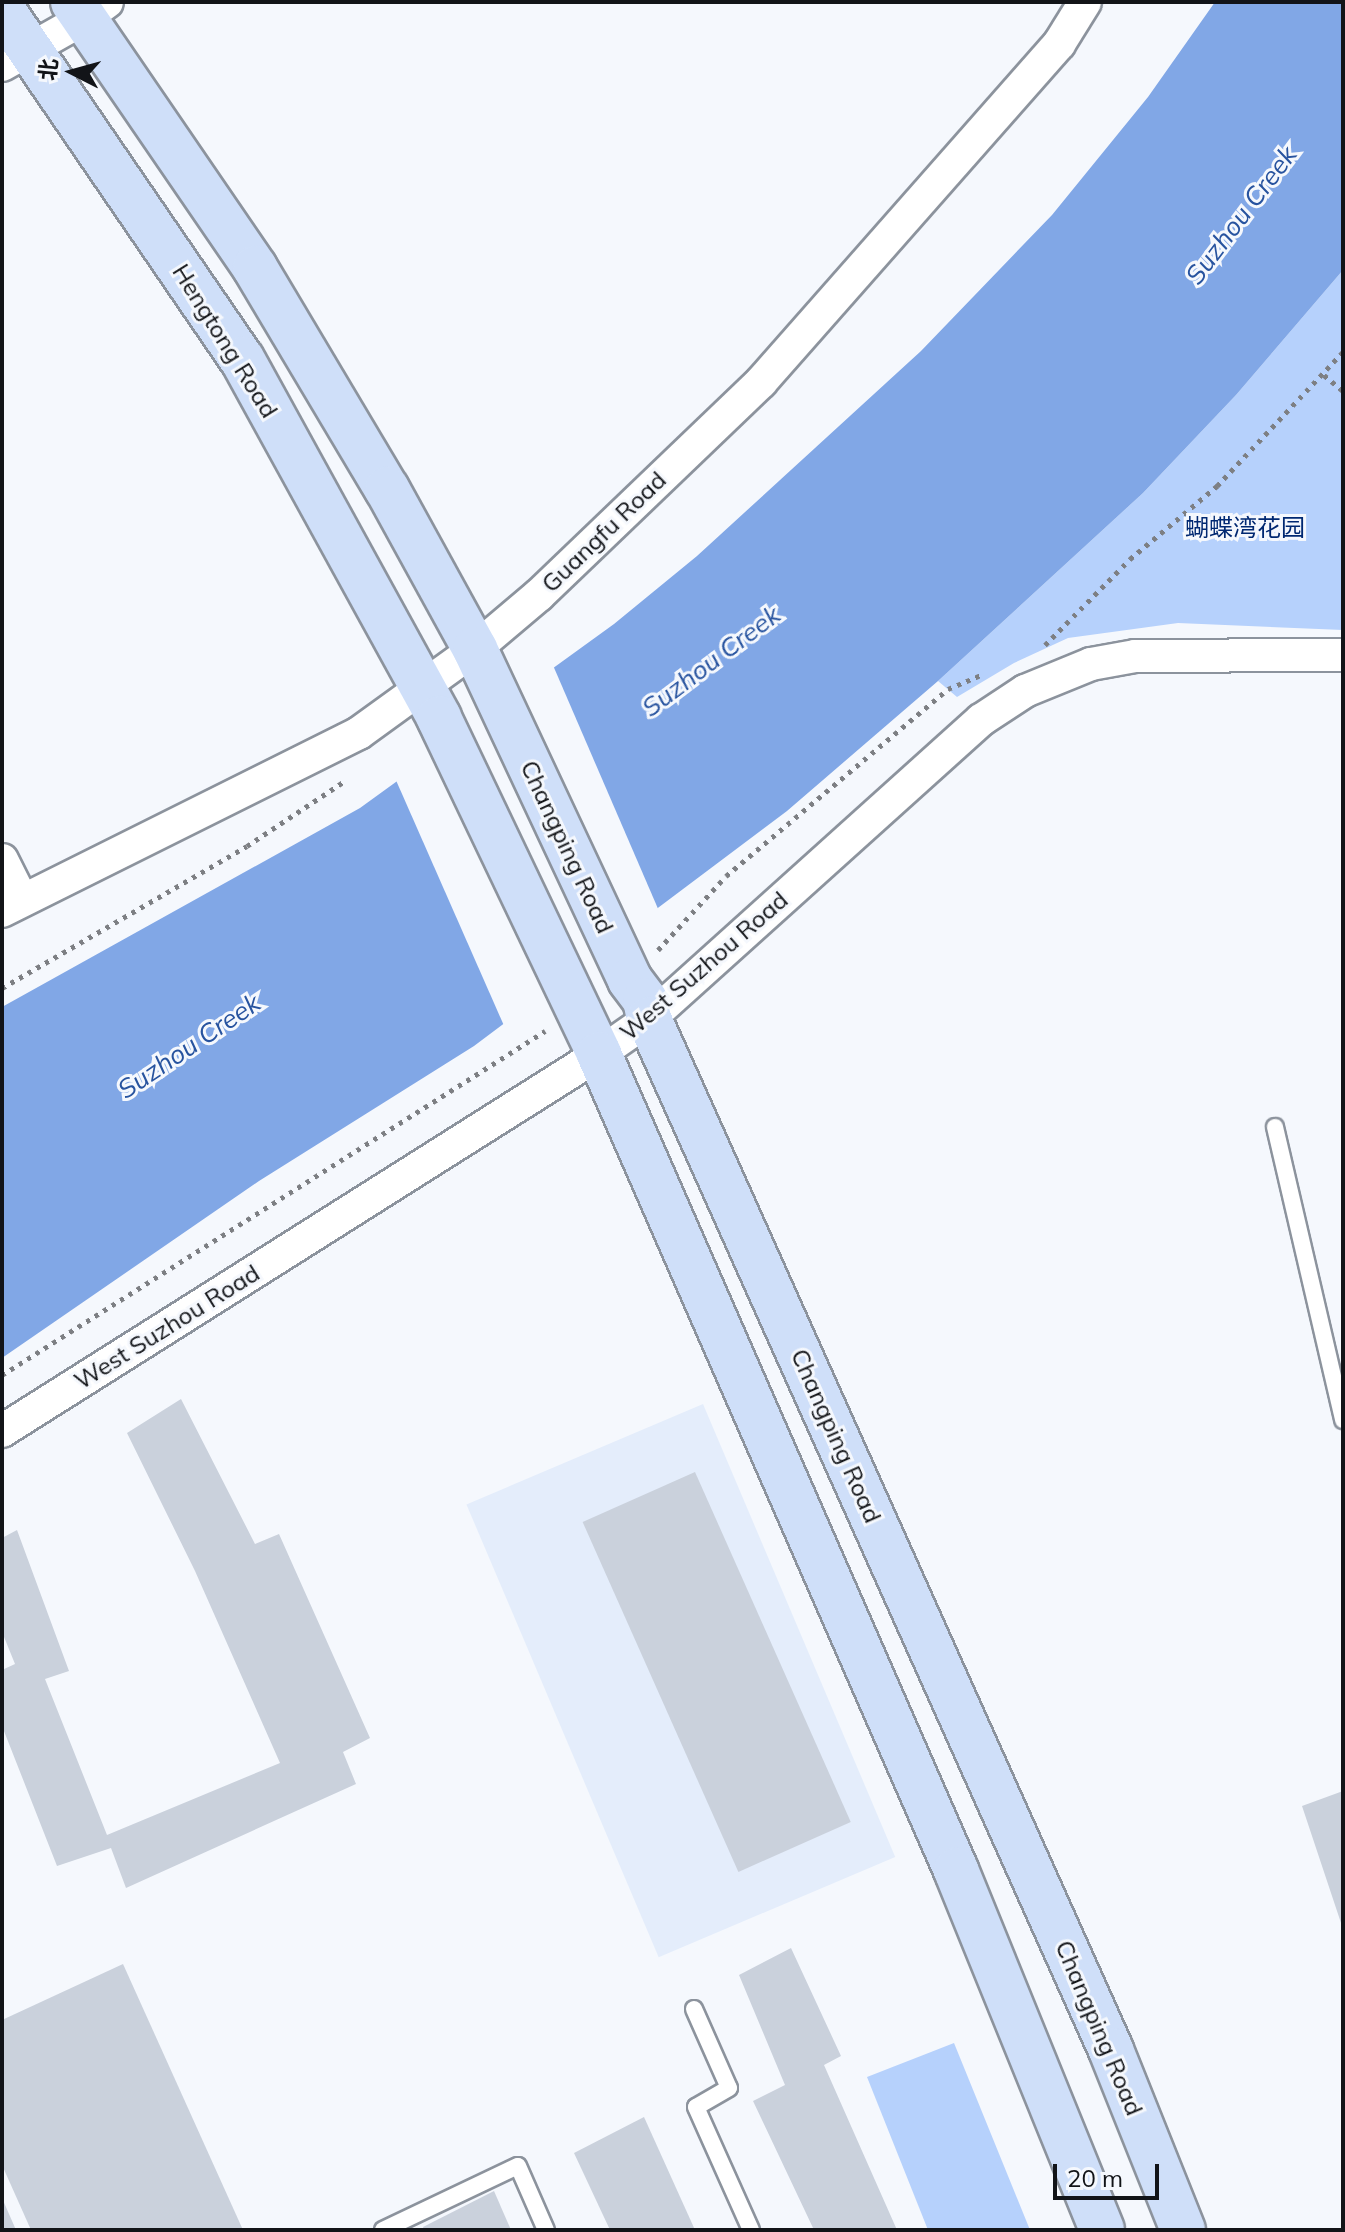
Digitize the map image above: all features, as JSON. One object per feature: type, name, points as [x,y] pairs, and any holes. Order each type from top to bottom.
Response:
[{"type":"main road","points":[[88,7],[255,268],[387,489],[482,665]]},
{"type":"main road","name":"Hengtong Road","points":[[2,9],[16,58],[242,359],[431,703]]},
{"type":"main road","name":"Changping Road","points":[[482,665],[630,980],[645,1000],[649,1019],[1104,2036],[1183,2230]]},
{"type":"main road","points":[[431,703],[599,1054],[956,1870],[1102,2230]]},
{"type":"street","name":"Guangfu Road","points":[[12,905],[359,733],[431,703],[482,665],[539,595],[761,382],[1059,44],[1085,2]]},
{"type":"street","points":[[16,58],[88,7]]},
{"type":"street","name":"West Suzhou Road","points":[[2,1431],[599,1054],[649,1019],[981,720],[1035,686],[1091,664],[1135,656],[1343,655]]},
{"type":"street","points":[[2,860],[12,905]]},
{"type":"lane","points":[[1275,1127],[1343,1420]]},
{"type":"lane","points":[[694,2009],[729,2088],[696,2107],[751,2230]]},
{"type":"lane","points":[[383,2230],[518,2166],[546,2230]]},
{"type":"path","points":[[1040,651],[1130,559],[1217,486],[1343,352]]},
{"type":"path","points":[[1324,375],[1343,391]]},
{"type":"path","points":[[630,980],[726,876],[948,689],[987,673]]},
{"type":"path","points":[[2,988],[247,846],[349,778]]},
{"type":"path","points":[[2,1375],[577,1011]]},
{"type":"shaded area","points":[[703,1404],[895,1857],[659,1957],[466,1504]]},
{"type":"green space","name":"蝴蝶湾花园","points":[[1343,270],[1343,630],[1178,623],[1068,638],[1014,663],[957,697],[938,681],[1143,493],[1236,395]]},
{"type":"green space","points":[[954,2043],[1030,2230],[928,2230],[867,2077]]},
{"type":"water","name":"Suzhou Creek","points":[[1215,2],[1343,2],[1343,270],[1236,395],[1143,493],[938,681],[787,811],[474,1046],[259,1181],[2,1358],[2,1007],[360,808],[614,624],[697,556],[921,351],[1052,215],[1148,97]]},
{"type":"pier","points":[[552,663],[659,911],[505,1028],[395,778]]},
{"type":"building","points":[[181,1399],[255,1544],[279,1534],[370,1738],[343,1752],[356,1784],[126,1888],[111,1848],[57,1866],[2,1726],[2,1670],[15,1664],[2,1632],[2,1538],[17,1530],[69,1671],[45,1679],[107,1835],[280,1763],[195,1571],[127,1433]]},
{"type":"building","points":[[695,1472],[851,1822],[738,1872],[583,1522]]},
{"type":"building","points":[[1343,1791],[1343,1926],[1342,1926],[1302,1806]]},
{"type":"building","points":[[791,1948],[841,2056],[824,2065],[897,2230],[814,2230],[753,2101],[785,2085],[739,1975]]},
{"type":"building","points":[[123,1964],[243,2230],[31,2230],[2,2165],[2,2020]]},
{"type":"building","points":[[644,2117],[695,2230],[610,2230],[574,2153]]},
{"type":"building","points":[[494,2191],[511,2230],[424,2230],[423,2227]]},
{"type":"building","points":[[2,2198],[16,2230],[2,2230]]}]
